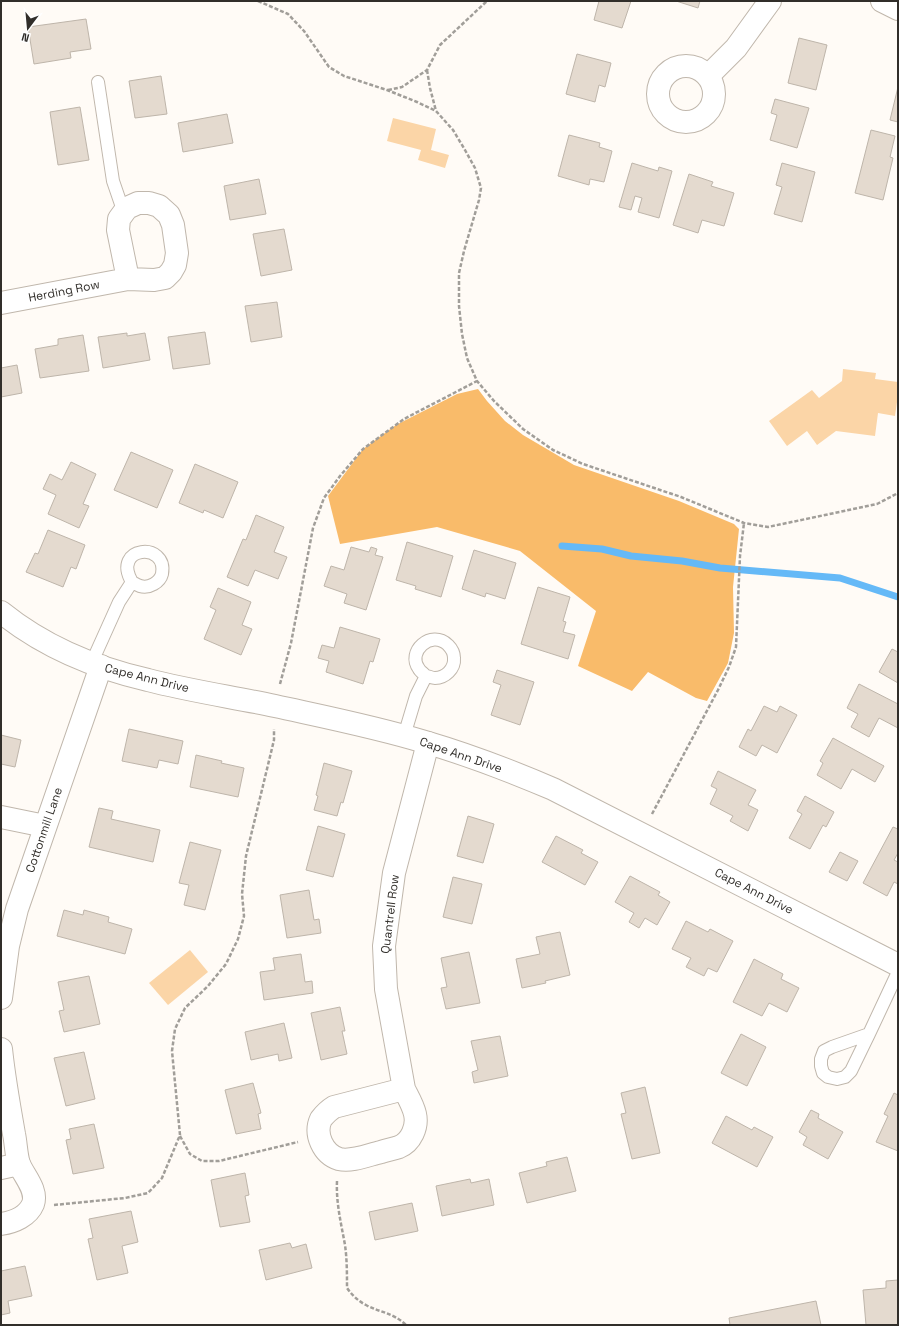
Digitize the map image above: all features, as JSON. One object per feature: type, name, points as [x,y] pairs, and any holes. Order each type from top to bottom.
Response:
[{"type":"street","points":[[708,76],[736,48],[770,1]]},
{"type":"street","points":[[882,1],[898,9]]},
{"type":"street","name":"Herding Row","points":[[1,303],[128,279],[154,280],[165,278],[175,265],[177,253],[174,224],[169,215],[159,206],[148,203],[138,203],[127,208],[124,213]]},
{"type":"street","points":[[124,213],[119,219],[118,230],[128,279]]},
{"type":"street","name":"Cape Ann Drive","points":[[1,612],[40,638],[70,654],[147,680],[274,706],[404,736],[428,742],[511,771],[553,789],[898,965]]},
{"type":"street","name":"Cottonmill Lane","points":[[1,998],[8,946],[17,909],[96,664]]},
{"type":"street","name":"Quantrell Row","points":[[339,1159],[350,1160],[399,1147],[408,1141],[416,1125],[415,1115],[404,1089],[386,989],[384,946],[394,873],[428,742]]},
{"type":"street","points":[[1,817],[45,826]]},
{"type":"street","points":[[1,1049],[5,1084],[10,1166],[29,1180],[33,1192],[34,1202],[28,1212],[18,1219],[1,1224]]},
{"type":"street","points":[[339,1159],[325,1150],[320,1140],[318,1130],[321,1120],[327,1112],[334,1107],[404,1089]]},
{"type":"lane","points":[[98,82],[113,182],[124,213]]},
{"type":"lane","points":[[96,664],[116,608],[132,582]]},
{"type":"lane","points":[[404,736],[416,696],[426,676]]},
{"type":"lane","points":[[868,1034],[898,972]]},
{"type":"path","points":[[258,1],[288,14],[304,31],[330,67],[344,76],[387,90],[436,111],[453,130],[475,168],[481,188],[459,273],[459,306],[462,334],[467,358],[477,381],[494,401],[522,429],[553,450],[583,464],[681,497],[744,523],[768,527],[878,504],[898,493]]},
{"type":"path","points":[[387,90],[402,87],[427,70],[440,45],[488,1]]},
{"type":"path","points":[[427,70],[436,111]]},
{"type":"path","points":[[320,1140],[302,1141],[218,1161],[202,1161],[190,1154],[180,1135],[172,1051],[175,1029],[185,1008],[208,986],[226,964],[238,939],[244,916],[242,894],[246,856],[274,740],[274,706],[291,642],[313,528],[324,498],[363,449],[404,419],[477,381]]},
{"type":"path","points":[[642,834],[729,667],[736,647],[740,556],[744,523]]},
{"type":"path","points":[[34,1202],[57,1205],[125,1198],[148,1193],[162,1178],[180,1135]]},
{"type":"path","points":[[339,1159],[336,1196],[348,1272],[347,1288],[353,1296],[365,1305],[385,1311],[406,1325]]},
{"type":"shaded area","points":[[393,118],[436,129],[431,150],[449,155],[445,168],[418,160],[421,150],[387,141]]},
{"type":"shaded area","points":[[843,369],[876,373],[875,379],[898,382],[895,416],[878,413],[875,436],[836,431],[817,445],[807,431],[787,446],[769,421],[812,390],[819,398],[842,381]]},
{"type":"shaded area","points":[[478,389],[505,421],[523,435],[574,465],[679,501],[734,524],[739,529],[733,587],[734,633],[728,663],[707,701],[696,698],[648,672],[632,691],[578,666],[596,611],[520,551],[437,527],[340,544],[328,496],[363,449],[396,425],[457,394]]},
{"type":"shaded area","points":[[190,950],[208,972],[168,1005],[149,983]]},
{"type":"building","points":[[599,1],[631,1],[622,28],[594,20]]},
{"type":"building","points":[[676,1],[700,1],[698,8]]},
{"type":"building","points":[[86,19],[91,49],[70,52],[71,58],[34,64],[28,27]]},
{"type":"building","points":[[799,38],[827,45],[816,90],[788,83]]},
{"type":"building","points":[[577,54],[611,63],[605,87],[599,85],[595,102],[566,94]]},
{"type":"building","points":[[161,76],[167,114],[135,118],[129,81]]},
{"type":"building","points":[[898,87],[898,122],[890,120]]},
{"type":"building","points":[[775,99],[809,108],[797,148],[770,140],[777,115],[771,113]]},
{"type":"building","points":[[80,107],[89,160],[58,165],[50,112]]},
{"type":"building","points":[[227,114],[233,143],[183,152],[178,123]]},
{"type":"building","points":[[871,130],[895,136],[890,157],[893,158],[883,200],[855,193]]},
{"type":"building","points":[[569,135],[600,143],[599,147],[612,151],[604,182],[590,179],[589,185],[558,176]]},
{"type":"building","points":[[632,163],[658,171],[659,167],[672,171],[659,218],[638,212],[642,198],[635,196],[631,210],[619,207]]},
{"type":"building","points":[[782,163],[815,172],[802,222],[774,214],[782,187],[776,185]]},
{"type":"building","points":[[689,174],[713,182],[711,186],[734,193],[724,226],[702,220],[698,233],[673,225]]},
{"type":"building","points":[[259,179],[266,214],[230,220],[224,186]]},
{"type":"building","points":[[284,229],[292,270],[261,276],[253,234]]},
{"type":"building","points":[[277,302],[282,337],[251,342],[245,306]]},
{"type":"building","points":[[205,332],[210,364],[173,369],[168,337]]},
{"type":"building","points":[[127,333],[127,336],[145,333],[150,360],[103,368],[98,337]]},
{"type":"building","points":[[83,335],[89,371],[40,378],[35,349],[58,345],[58,339]]},
{"type":"building","points":[[17,365],[22,393],[1,397],[1,368]]},
{"type":"building","points":[[131,452],[173,470],[157,508],[114,490]]},
{"type":"building","points":[[71,462],[96,474],[83,504],[89,506],[79,528],[48,514],[56,495],[43,489],[50,474],[62,480]]},
{"type":"building","points":[[195,464],[238,482],[223,518],[204,510],[203,513],[179,503]]},
{"type":"building","points":[[256,515],[284,527],[274,552],[287,557],[278,579],[255,570],[248,586],[227,577],[243,539],[246,540]]},
{"type":"building","points":[[48,530],[85,545],[76,569],[71,567],[63,587],[26,572],[35,553],[38,554]]},
{"type":"building","points":[[407,542],[453,556],[441,597],[415,589],[416,586],[396,580]]},
{"type":"building","points":[[351,547],[369,552],[371,547],[377,549],[375,555],[383,557],[366,610],[344,603],[347,594],[324,586],[331,566],[344,570]]},
{"type":"building","points":[[474,550],[516,563],[505,599],[486,593],[485,597],[462,589]]},
{"type":"building","points":[[538,587],[570,597],[563,621],[566,622],[563,632],[575,635],[568,659],[521,644]]},
{"type":"building","points":[[218,588],[251,602],[242,625],[252,629],[241,655],[204,639],[216,610],[210,607]]},
{"type":"building","points":[[340,627],[380,639],[373,662],[370,661],[363,684],[326,672],[329,661],[318,658],[322,645],[334,648]]},
{"type":"building","points":[[892,649],[898,652],[898,683],[879,672]]},
{"type":"building","points":[[497,670],[534,682],[520,725],[491,715],[501,685],[493,682]]},
{"type":"building","points":[[859,684],[898,704],[898,728],[879,718],[869,737],[851,727],[858,714],[847,708]]},
{"type":"building","points":[[764,706],[777,712],[780,706],[797,715],[777,753],[762,745],[756,756],[739,747],[748,729],[751,731]]},
{"type":"building","points":[[129,729],[183,741],[178,764],[159,760],[157,768],[122,761]]},
{"type":"building","points":[[1,735],[21,740],[15,767],[1,764]]},
{"type":"building","points":[[833,738],[884,766],[875,782],[852,769],[841,789],[817,775],[823,763],[820,761]]},
{"type":"building","points":[[196,755],[244,768],[238,797],[190,787]]},
{"type":"building","points":[[324,763],[352,771],[343,803],[341,802],[337,816],[314,810]]},
{"type":"building","points":[[718,771],[756,790],[748,805],[758,810],[748,831],[730,821],[733,816],[710,804],[717,789],[711,786]]},
{"type":"building","points":[[805,796],[834,812],[826,827],[823,825],[810,849],[789,838],[802,814],[797,811]]},
{"type":"building","points":[[99,808],[113,811],[111,819],[160,830],[153,862],[89,847]]},
{"type":"building","points":[[468,816],[494,824],[483,863],[457,856]]},
{"type":"building","points":[[318,826],[345,834],[333,877],[306,870]]},
{"type":"building","points":[[893,827],[898,829],[898,853],[894,860],[898,862],[898,884],[894,882],[887,896],[863,883]]},
{"type":"building","points":[[556,836],[583,850],[581,853],[598,862],[585,885],[542,862]]},
{"type":"building","points":[[190,842],[221,850],[205,910],[184,905],[189,885],[179,883]]},
{"type":"building","points":[[840,852],[858,861],[847,881],[829,872]]},
{"type":"building","points":[[630,876],[660,892],[658,895],[670,902],[657,925],[645,918],[639,928],[629,922],[634,913],[615,902]]},
{"type":"building","points":[[453,877],[482,884],[472,924],[443,917]]},
{"type":"building","points":[[309,890],[314,920],[319,919],[321,933],[287,938],[280,895]]},
{"type":"building","points":[[64,910],[83,915],[84,910],[109,917],[108,922],[132,929],[125,954],[57,936]]},
{"type":"building","points":[[686,921],[708,932],[710,929],[733,941],[717,972],[708,968],[704,976],[686,967],[691,958],[672,949]]},
{"type":"building","points":[[560,932],[570,975],[545,981],[546,983],[522,988],[516,959],[540,954],[536,937]]},
{"type":"building","points":[[469,952],[480,1003],[446,1009],[441,988],[447,987],[441,958]]},
{"type":"building","points":[[301,954],[305,982],[312,981],[313,993],[264,1000],[260,972],[275,970],[273,958]]},
{"type":"building","points":[[754,959],[783,974],[781,979],[799,988],[787,1012],[769,1003],[762,1016],[733,1002]]},
{"type":"building","points":[[89,976],[100,1024],[64,1032],[59,1011],[64,1010],[58,982]]},
{"type":"building","points":[[340,1007],[345,1031],[342,1031],[347,1054],[321,1060],[311,1013]]},
{"type":"building","points":[[284,1023],[292,1058],[279,1061],[278,1054],[251,1060],[245,1032]]},
{"type":"building","points":[[741,1034],[766,1047],[747,1086],[721,1073]]},
{"type":"building","points":[[500,1036],[508,1076],[474,1083],[472,1072],[478,1070],[471,1041]]},
{"type":"building","points":[[84,1052],[95,1099],[66,1106],[54,1058]]},
{"type":"building","points":[[253,1083],[261,1113],[258,1114],[261,1129],[236,1134],[225,1090]]},
{"type":"building","points":[[645,1087],[660,1153],[632,1159],[621,1114],[626,1113],[621,1093]]},
{"type":"building","points":[[894,1093],[898,1095],[898,1151],[876,1142],[888,1116],[884,1114]]},
{"type":"building","points":[[811,1110],[819,1114],[818,1118],[843,1132],[828,1159],[803,1145],[807,1137],[799,1132]]},
{"type":"building","points":[[726,1116],[752,1130],[754,1127],[773,1137],[757,1167],[712,1143]]},
{"type":"building","points":[[94,1124],[104,1168],[73,1174],[66,1140],[71,1139],[69,1129]]},
{"type":"building","points":[[567,1157],[576,1191],[527,1203],[519,1173],[547,1166],[546,1162]]},
{"type":"building","points":[[245,1173],[249,1195],[245,1196],[250,1222],[220,1227],[211,1180]]},
{"type":"building","points":[[470,1179],[471,1183],[489,1179],[494,1205],[442,1216],[436,1186]]},
{"type":"building","points":[[412,1203],[418,1231],[375,1240],[369,1212]]},
{"type":"building","points":[[131,1211],[138,1242],[122,1246],[128,1273],[97,1280],[88,1239],[93,1238],[89,1219]]},
{"type":"building","points":[[290,1243],[292,1248],[306,1244],[312,1268],[266,1280],[259,1250]]},
{"type":"building","points":[[25,1266],[32,1296],[8,1301],[10,1313],[1,1315],[1,1271]]},
{"type":"building","points":[[898,1280],[898,1325],[866,1325],[863,1290],[886,1288],[886,1281]]},
{"type":"building","points":[[816,1301],[821,1325],[730,1325],[729,1318]]},
{"type":"waterway","points":[[562,546],[602,549],[631,556],[682,561],[720,568],[840,578],[898,597]]}]
